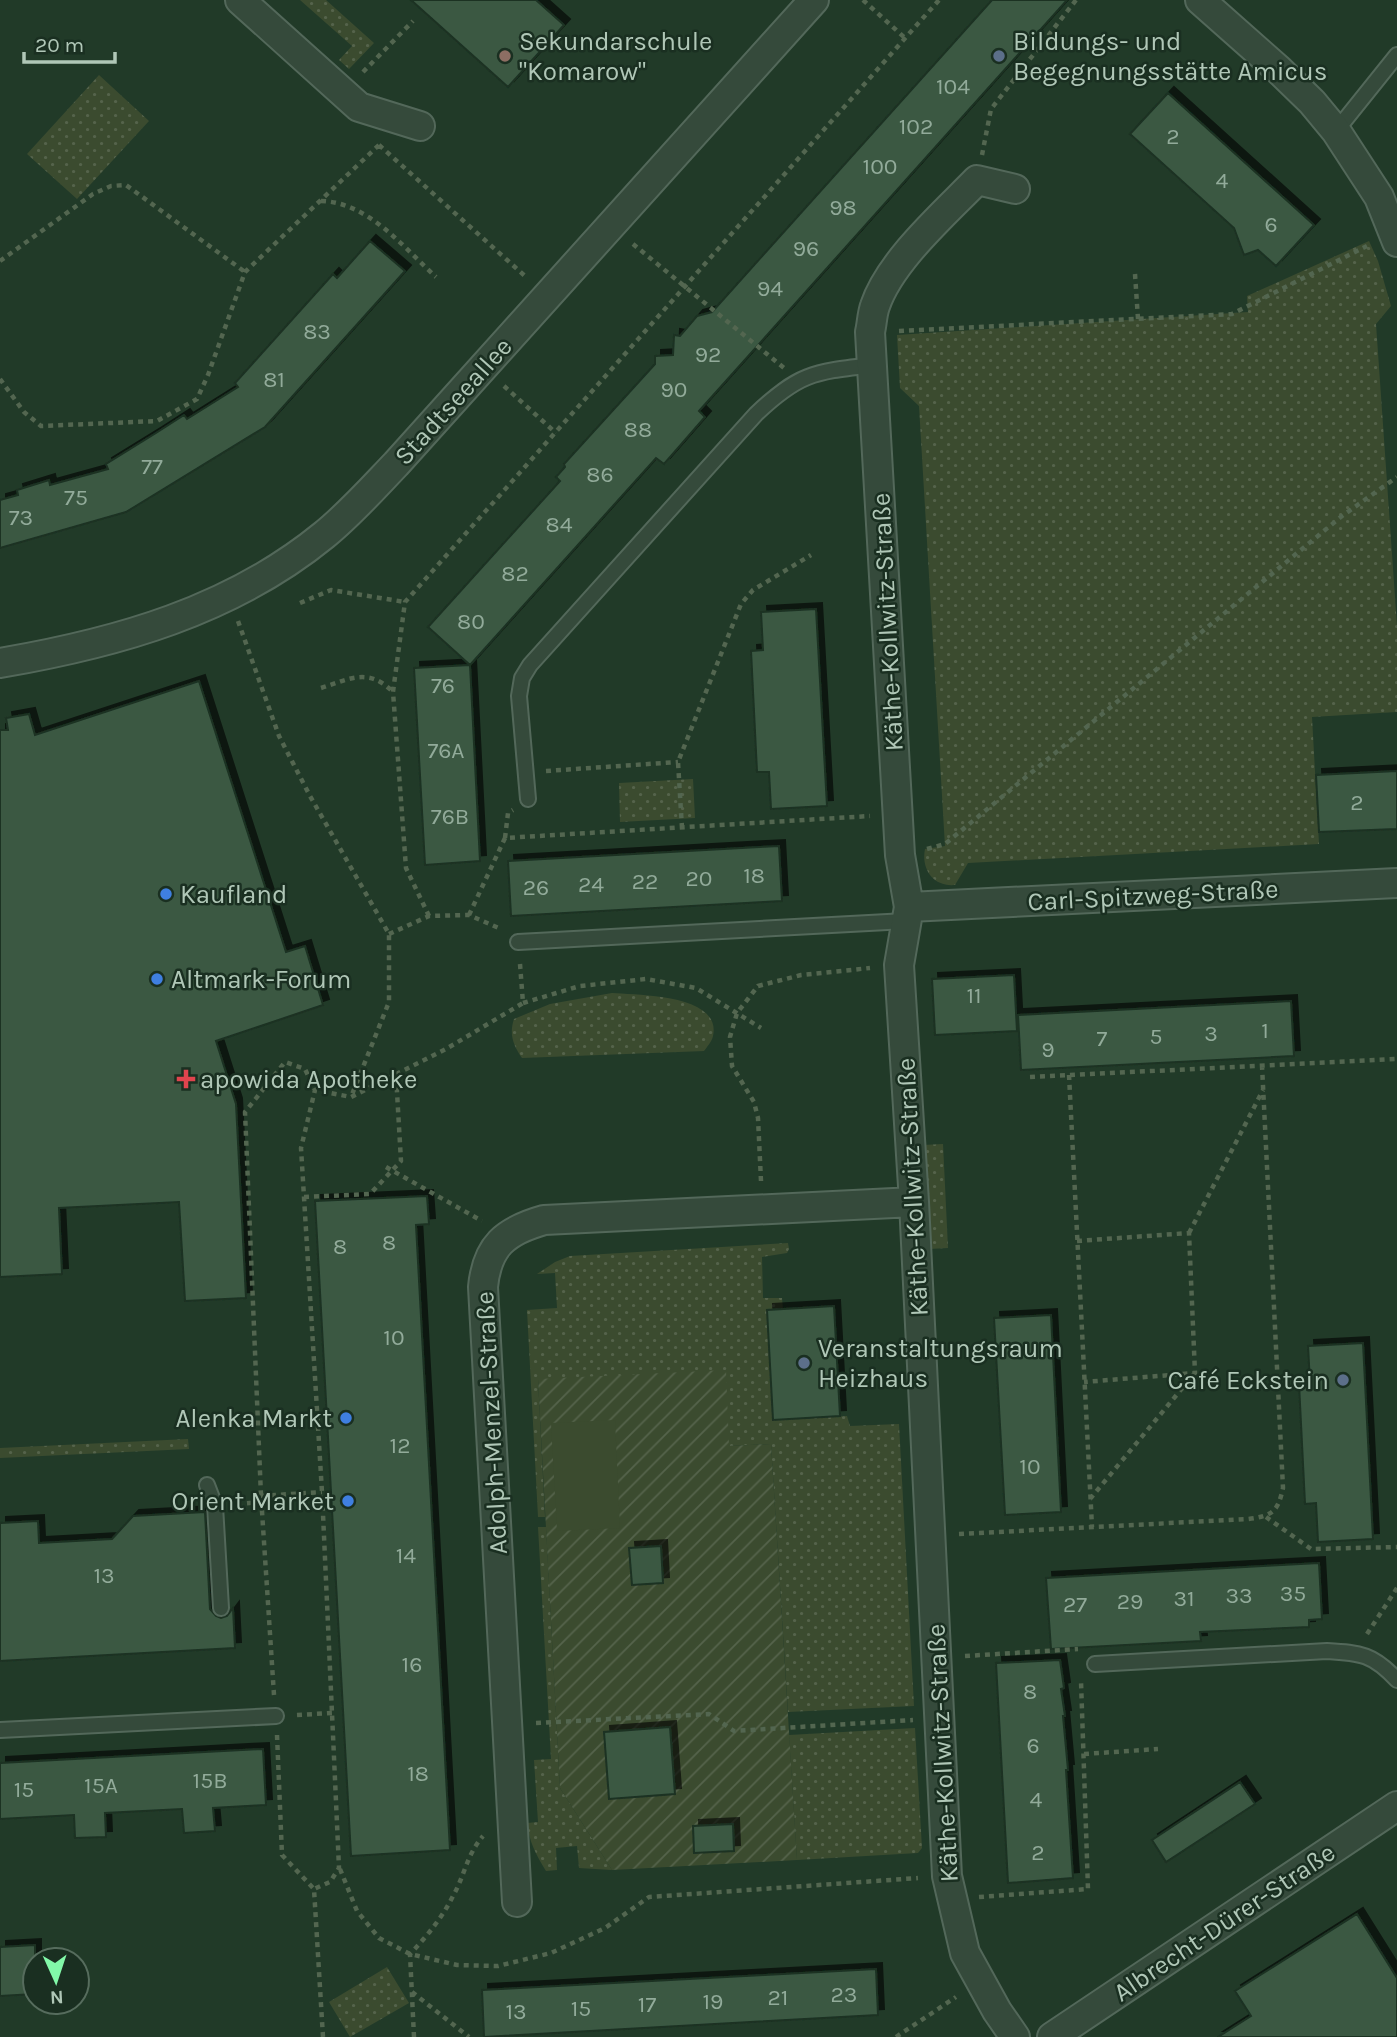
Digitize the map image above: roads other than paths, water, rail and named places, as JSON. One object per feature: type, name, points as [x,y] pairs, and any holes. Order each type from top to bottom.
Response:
[{"type":"street","points":[[240,0],[351,99],[419,126]]},
{"type":"street","name":"Stadtseeallee","points":[[0,663],[99,643],[143,630],[229,597],[279,568],[326,534],[396,464],[484,368],[814,0]]},
{"type":"street","points":[[1200,0],[1303,94],[1336,131],[1379,197],[1395,237]]},
{"type":"street","name":"Käthe-Kollwitz-Straße","points":[[1015,189],[977,180],[918,240],[885,284],[875,306],[870,332],[900,855],[907,914],[899,965],[914,1202],[938,1719],[949,1888],[965,1953],[1015,2037]]},
{"type":"street","name":"Carl-Spitzweg-Straße","points":[[907,914],[1397,883]]},
{"type":"street","name":"Adolph-Menzel-Straße","points":[[517,1902],[482,1287],[485,1267],[492,1251],[507,1235],[523,1226],[544,1220],[914,1202]]},
{"type":"street","name":"Albrecht-Dürer-Straße","points":[[1052,2037],[1397,1806]]},
{"type":"lane","points":[[1336,131],[1397,55]]},
{"type":"lane","points":[[528,799],[519,696],[522,678],[530,665],[777,393],[798,379],[824,371],[872,365]]},
{"type":"lane","points":[[518,942],[907,914]]},
{"type":"lane","points":[[207,1486],[215,1506],[221,1608]]},
{"type":"lane","points":[[1088,1663],[1326,1651],[1358,1653],[1381,1664],[1397,1680]]},
{"type":"lane","points":[[0,1730],[276,1716]]},
{"type":"place","name":"Sekundarschule \"Komarow\"","points":[[505,56]]},
{"type":"place","name":"Bildungs- und Begegnungsstätte Amicus","points":[[999,56]]},
{"type":"place","name":"Kaufland","points":[[166,894]]},
{"type":"place","name":"Altmark-Forum","points":[[157,979]]},
{"type":"place","name":"apowida Apotheke","points":[[186,1079]]},
{"type":"place","name":"Veranstaltungsraum Heizhaus","points":[[804,1363]]},
{"type":"place","name":"Café Eckstein","points":[[1343,1380]]},
{"type":"place","name":"Alenka Markt","points":[[346,1418]]},
{"type":"place","name":"Orient Market","points":[[348,1501]]}]
